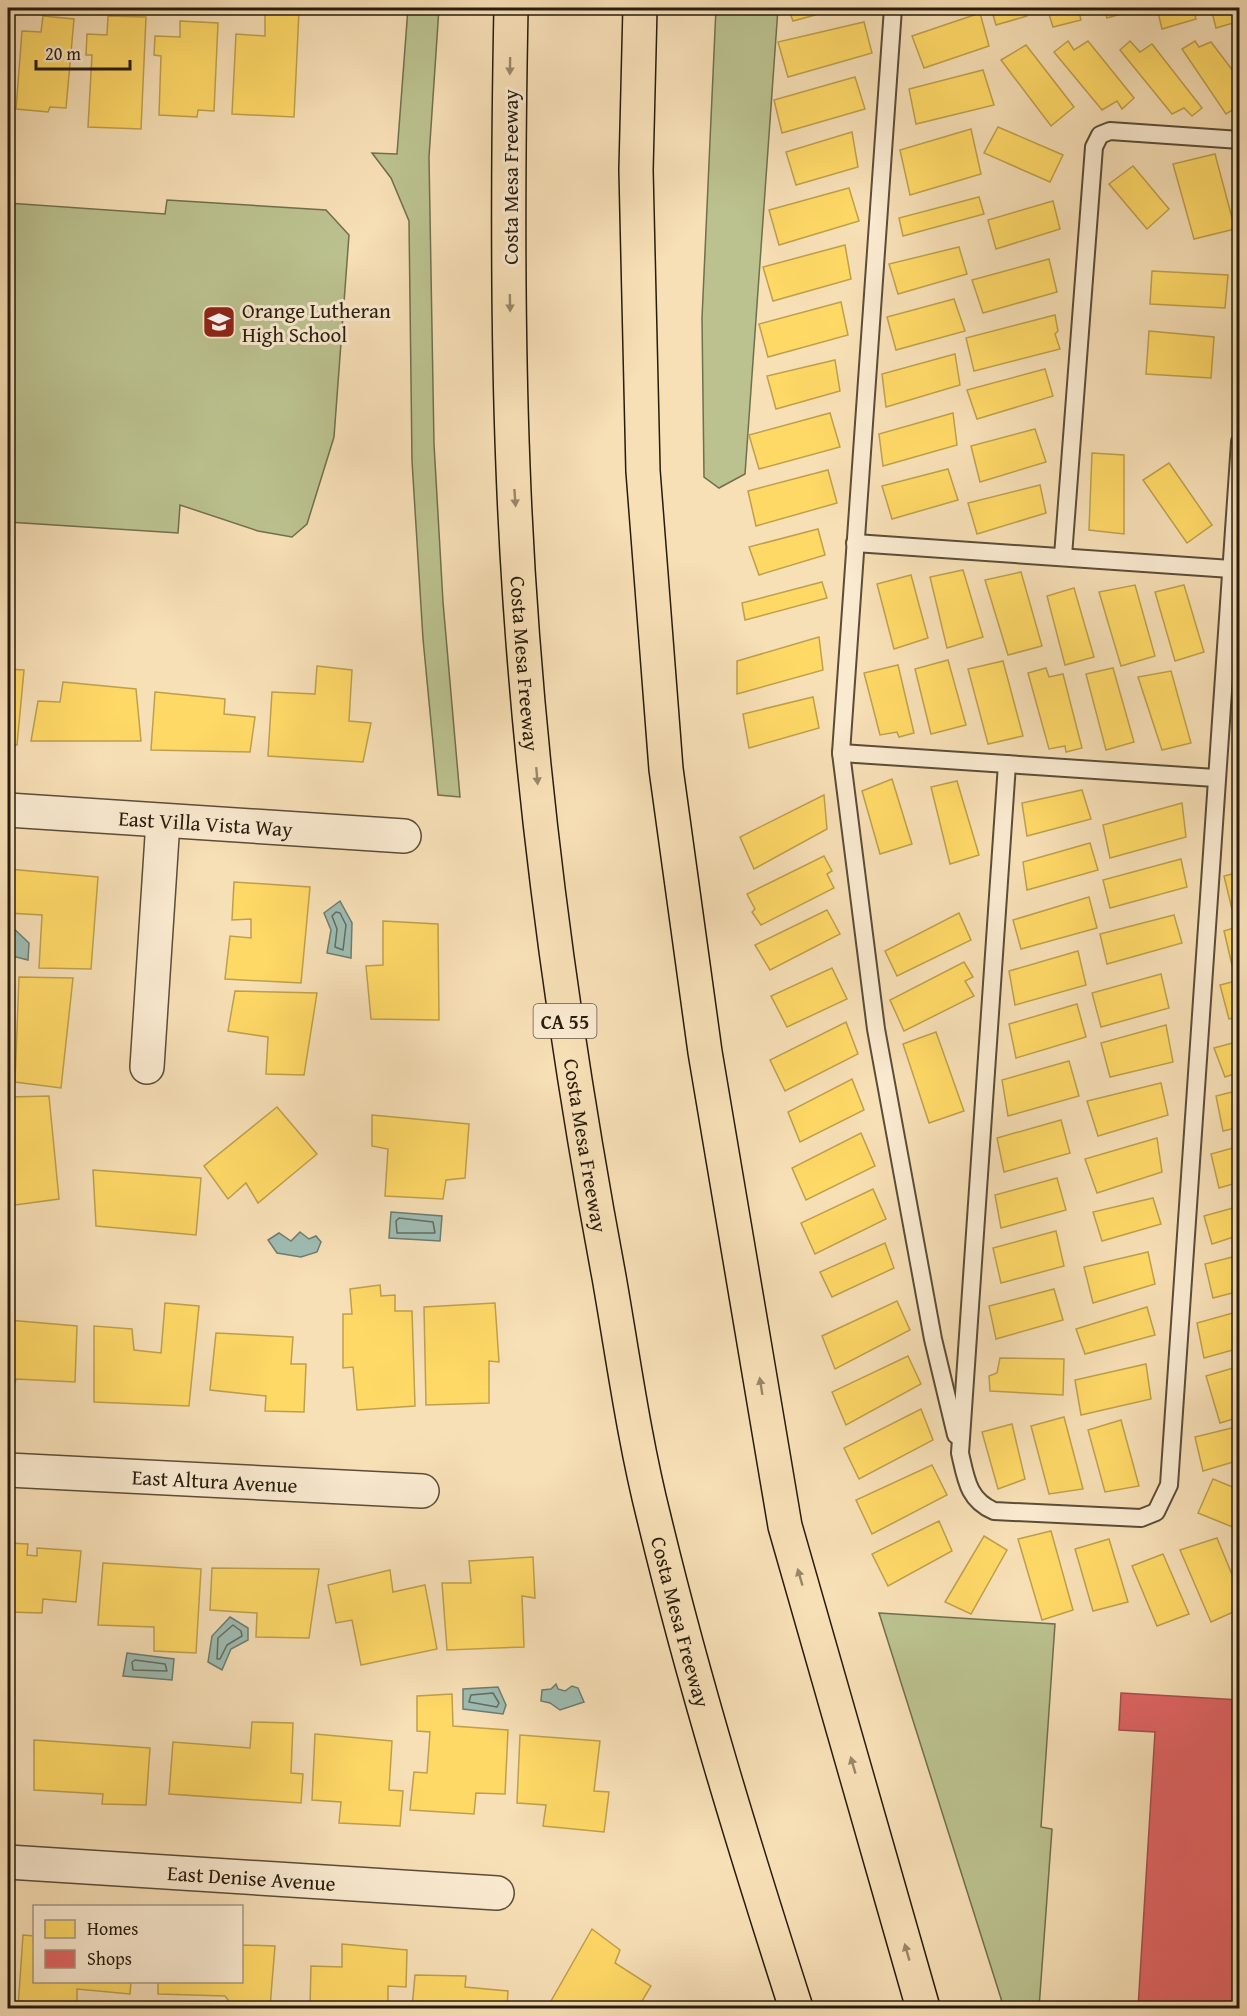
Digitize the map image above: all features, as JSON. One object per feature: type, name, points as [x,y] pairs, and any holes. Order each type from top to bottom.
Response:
[{"type":"highway","name":"Costa Mesa Freeway","points":[[511,8],[508,156],[513,468],[526,666],[555,950],[585,1150],[652,1513],[720,1771],[796,2008]]},
{"type":"highway","points":[[640,8],[636,170],[643,471],[666,769],[705,1052],[785,1526],[923,2008]]},
{"type":"street","name":"East Villa Vista Way","points":[[8,810],[404,836]]},
{"type":"street","points":[[147,1067],[163,821]]},
{"type":"street","name":"East Altura Avenue","points":[[8,1470],[422,1491]]},
{"type":"street","name":"East Denise Avenue","points":[[8,1862],[497,1893]]},
{"type":"lane","points":[[892,8],[841,753],[876,1029],[933,1339],[971,1495],[981,1506],[994,1511],[1141,1518],[1155,1512],[1164,1501],[1170,1473],[1239,442]]},
{"type":"lane","points":[[1063,556],[1094,147],[1100,135],[1110,131],[1239,140]]},
{"type":"lane","points":[[855,543],[1231,569]]},
{"type":"lane","points":[[841,753],[1215,778]]},
{"type":"lane","points":[[960,1453],[1007,764]]},
{"type":"green space","points":[[408,8],[439,8],[429,157],[434,444],[443,602],[460,797],[438,795],[423,639],[412,461],[409,221],[391,178],[372,153],[397,154]]},
{"type":"green space","points":[[716,8],[778,8],[745,474],[719,488],[704,477],[702,318]]},
{"type":"green space","points":[[167,200],[326,210],[349,235],[334,437],[307,524],[292,537],[258,531],[180,505],[178,533],[8,522],[8,203],[165,214]]},
{"type":"green space","points":[[879,1613],[1055,1624],[1041,1827],[1052,1829],[1039,2008],[1004,2008]]},
{"type":"water","points":[[340,901],[352,923],[351,958],[327,953],[331,930],[324,913]]},
{"type":"water","points":[[8,923],[29,943],[28,960],[8,955]]},
{"type":"water","points":[[391,1212],[442,1216],[440,1241],[389,1238]]},
{"type":"water","points":[[300,1232],[309,1239],[316,1236],[321,1242],[317,1252],[301,1257],[277,1253],[268,1240],[279,1233],[291,1241]]},
{"type":"water","points":[[230,1617],[248,1628],[248,1640],[231,1649],[222,1670],[208,1662],[212,1636]]},
{"type":"water","points":[[127,1653],[174,1659],[172,1680],[123,1676]]},
{"type":"water","points":[[556,1684],[558,1689],[565,1691],[572,1686],[578,1688],[584,1702],[560,1710],[550,1703],[541,1701],[542,1690],[551,1689]]},
{"type":"water","points":[[498,1687],[506,1705],[503,1714],[463,1709],[463,1689]]},
{"type":"building: Homes","points":[[788,8],[841,8],[793,21]]},
{"type":"building: Homes","points":[[936,8],[962,8],[938,14]]},
{"type":"building: Homes","points":[[991,8],[1025,8],[1027,16],[996,25]]},
{"type":"building: Homes","points":[[1047,8],[1078,8],[1081,20],[1053,27]]},
{"type":"building: Homes","points":[[1104,8],[1138,8],[1138,9],[1107,18]]},
{"type":"building: Homes","points":[[1157,8],[1193,8],[1196,19],[1162,29]]},
{"type":"building: Homes","points":[[1211,8],[1240,8],[1240,21],[1216,28]]},
{"type":"building: Homes","points":[[265,10],[299,11],[294,117],[232,114],[236,34],[265,36]]},
{"type":"building: Homes","points":[[980,13],[989,46],[924,68],[912,36]]},
{"type":"building: Homes","points":[[43,16],[74,19],[66,108],[50,107],[48,112],[16,109],[22,31],[41,32]]},
{"type":"building: Homes","points":[[108,16],[146,17],[141,129],[88,127],[92,55],[86,55],[87,34],[107,35]]},
{"type":"building: Homes","points":[[180,21],[218,23],[214,111],[198,110],[197,117],[159,115],[161,56],[154,55],[155,36],[180,37]]},
{"type":"building: Homes","points":[[864,22],[872,53],[788,77],[778,42]]},
{"type":"building: Homes","points":[[1068,41],[1074,50],[1088,41],[1134,98],[1122,109],[1117,101],[1102,110],[1054,52]]},
{"type":"building: Homes","points":[[1130,41],[1140,52],[1152,44],[1202,108],[1192,116],[1184,108],[1172,114],[1120,50]]},
{"type":"building: Homes","points":[[1195,41],[1199,47],[1211,42],[1240,80],[1240,98],[1236,101],[1239,106],[1226,114],[1182,49]]},
{"type":"building: Homes","points":[[1026,45],[1074,107],[1051,126],[1001,60]]},
{"type":"building: Homes","points":[[983,70],[994,105],[916,124],[909,89]]},
{"type":"building: Homes","points":[[855,77],[865,109],[782,133],[774,100]]},
{"type":"building: Homes","points":[[998,127],[1063,155],[1050,182],[984,153]]},
{"type":"building: Homes","points":[[971,129],[981,174],[910,195],[900,150]]},
{"type":"building: Homes","points":[[852,132],[858,167],[796,185],[786,152]]},
{"type":"building: Homes","points":[[1215,154],[1235,229],[1194,239],[1173,164]]},
{"type":"building: Homes","points":[[1133,166],[1169,209],[1147,229],[1109,184]]},
{"type":"building: Homes","points":[[849,188],[859,221],[779,245],[769,210]]},
{"type":"building: Homes","points":[[979,197],[984,214],[903,236],[899,218]]},
{"type":"building: Homes","points":[[1053,201],[1060,229],[996,249],[988,220]]},
{"type":"building: Homes","points":[[845,245],[851,279],[773,301],[763,267]]},
{"type":"building: Homes","points":[[959,247],[967,274],[898,294],[889,264]]},
{"type":"building: Homes","points":[[1049,259],[1057,292],[983,313],[972,280]]},
{"type":"building: Homes","points":[[1152,271],[1228,275],[1225,308],[1150,304]]},
{"type":"building: Homes","points":[[954,299],[965,331],[896,350],[887,317]]},
{"type":"building: Homes","points":[[841,302],[848,335],[768,357],[759,324]]},
{"type":"building: Homes","points":[[1055,315],[1058,331],[1055,334],[1060,349],[974,371],[966,338]]},
{"type":"building: Homes","points":[[1149,331],[1214,337],[1211,378],[1146,374]]},
{"type":"building: Homes","points":[[955,354],[960,385],[886,407],[882,374]]},
{"type":"building: Homes","points":[[835,360],[840,391],[776,409],[767,376]]},
{"type":"building: Homes","points":[[1045,369],[1053,396],[977,419],[967,390]]},
{"type":"building: Homes","points":[[830,413],[840,447],[759,469],[749,435]]},
{"type":"building: Homes","points":[[953,413],[957,445],[883,466],[879,434]]},
{"type":"building: Homes","points":[[1035,429],[1046,462],[980,482],[971,446]]},
{"type":"building: Homes","points":[[1092,453],[1124,455],[1124,534],[1089,530]]},
{"type":"building: Homes","points":[[1169,463],[1212,525],[1187,543],[1143,480]]},
{"type":"building: Homes","points":[[948,469],[958,500],[892,519],[882,486]]},
{"type":"building: Homes","points":[[828,470],[837,503],[756,526],[748,491]]},
{"type":"building: Homes","points":[[1040,485],[1046,513],[977,534],[968,503]]},
{"type":"building: Homes","points":[[818,529],[825,555],[759,575],[749,547]]},
{"type":"building: Homes","points":[[963,570],[983,637],[947,648],[930,577]]},
{"type":"building: Homes","points":[[1021,572],[1042,646],[1008,655],[985,580]]},
{"type":"building: Homes","points":[[911,575],[928,638],[894,649],[877,584]]},
{"type":"building: Homes","points":[[822,582],[827,598],[745,620],[742,603]]},
{"type":"building: Homes","points":[[1135,585],[1155,656],[1121,666],[1099,592]]},
{"type":"building: Homes","points":[[1184,585],[1204,652],[1175,661],[1155,592]]},
{"type":"building: Homes","points":[[1074,588],[1094,657],[1065,665],[1047,596]]},
{"type":"building: Homes","points":[[819,637],[823,670],[737,694],[737,661]]},
{"type":"building: Homes","points":[[948,660],[966,725],[931,734],[915,669]]},
{"type":"building: Homes","points":[[1003,661],[1023,736],[988,744],[968,669]]},
{"type":"building: Homes","points":[[898,665],[914,733],[899,737],[897,732],[880,735],[864,673]]},
{"type":"building: Homes","points":[[317,666],[352,670],[349,721],[371,723],[363,762],[268,756],[272,692],[315,694]]},
{"type":"building: Homes","points":[[1046,668],[1049,677],[1063,674],[1082,748],[1066,752],[1065,746],[1049,749],[1028,673]]},
{"type":"building: Homes","points":[[1113,668],[1134,742],[1106,750],[1086,674]]},
{"type":"building: Homes","points":[[8,669],[24,670],[17,745],[8,745]]},
{"type":"building: Homes","points":[[1171,671],[1191,743],[1162,750],[1138,677]]},
{"type":"building: Homes","points":[[63,682],[136,689],[141,741],[31,741],[38,701],[60,702]]},
{"type":"building: Homes","points":[[155,692],[225,699],[224,714],[255,717],[250,752],[151,750]]},
{"type":"building: Homes","points":[[813,697],[819,728],[749,748],[743,714]]},
{"type":"building: Homes","points":[[892,779],[912,844],[880,854],[862,791]]},
{"type":"building: Homes","points":[[957,781],[979,855],[950,864],[931,787]]},
{"type":"building: Homes","points":[[1082,790],[1091,819],[1027,836],[1022,803]]},
{"type":"building: Homes","points":[[824,795],[827,829],[754,869],[740,837]]},
{"type":"building: Homes","points":[[1182,803],[1186,837],[1110,858],[1103,825]]},
{"type":"building: Homes","points":[[1240,817],[1240,845],[1233,818]]},
{"type":"building: Homes","points":[[1090,843],[1098,870],[1027,890],[1023,862]]},
{"type":"building: Homes","points":[[824,856],[832,871],[827,874],[834,888],[761,925],[752,912],[755,909],[747,894]]},
{"type":"building: Homes","points":[[1181,859],[1187,887],[1110,908],[1103,880]]},
{"type":"building: Homes","points":[[8,869],[98,877],[91,969],[39,968],[42,915],[8,913]]},
{"type":"building: Homes","points":[[1240,872],[1240,907],[1232,909],[1224,876]]},
{"type":"building: Homes","points":[[234,882],[310,887],[301,983],[225,979],[230,936],[251,938],[251,919],[232,920]]},
{"type":"building: Homes","points":[[1089,897],[1097,928],[1021,949],[1013,920]]},
{"type":"building: Homes","points":[[827,910],[840,934],[770,970],[755,945]]},
{"type":"building: Homes","points":[[959,913],[971,940],[897,976],[885,951]]},
{"type":"building: Homes","points":[[1174,915],[1182,943],[1107,964],[1100,934]]},
{"type":"building: Homes","points":[[383,921],[438,924],[439,1020],[371,1019],[366,966],[383,965]]},
{"type":"building: Homes","points":[[1240,926],[1240,962],[1232,965],[1224,931]]},
{"type":"building: Homes","points":[[1078,951],[1086,985],[1015,1005],[1009,971]]},
{"type":"building: Homes","points":[[964,962],[973,977],[965,981],[974,996],[904,1031],[890,1000]]},
{"type":"building: Homes","points":[[832,968],[847,999],[787,1027],[771,996]]},
{"type":"building: Homes","points":[[1161,974],[1169,1008],[1101,1027],[1092,993]]},
{"type":"building: Homes","points":[[19,977],[73,978],[61,1088],[15,1082]]},
{"type":"building: Homes","points":[[1240,980],[1240,1016],[1229,1019],[1220,985]]},
{"type":"building: Homes","points":[[235,991],[317,993],[304,1075],[266,1074],[268,1037],[228,1031]]},
{"type":"building: Homes","points":[[1077,1004],[1086,1037],[1016,1058],[1009,1024]]},
{"type":"building: Homes","points":[[846,1022],[858,1054],[785,1091],[770,1060]]},
{"type":"building: Homes","points":[[1166,1025],[1173,1062],[1110,1077],[1101,1043]]},
{"type":"building: Homes","points":[[936,1032],[964,1111],[929,1123],[903,1044]]},
{"type":"building: Homes","points":[[1240,1041],[1240,1072],[1225,1077],[1214,1048]]},
{"type":"building: Homes","points":[[1069,1061],[1079,1096],[1008,1116],[1002,1080]]},
{"type":"building: Homes","points":[[852,1079],[864,1110],[800,1142],[788,1112]]},
{"type":"building: Homes","points":[[1161,1083],[1168,1115],[1098,1136],[1087,1101]]},
{"type":"building: Homes","points":[[1240,1090],[1240,1127],[1223,1131],[1216,1096]]},
{"type":"building: Homes","points":[[49,1096],[59,1199],[8,1206],[8,1122],[10,1122],[8,1097]]},
{"type":"building: Homes","points":[[277,1107],[317,1154],[258,1203],[246,1183],[228,1199],[204,1166]]},
{"type":"building: Homes","points":[[372,1115],[469,1124],[465,1178],[446,1180],[443,1199],[385,1196],[388,1149],[372,1146]]},
{"type":"building: Homes","points":[[1061,1120],[1070,1153],[1004,1172],[997,1138]]},
{"type":"building: Homes","points":[[861,1133],[875,1166],[806,1200],[792,1168]]},
{"type":"building: Homes","points":[[1157,1138],[1162,1172],[1097,1193],[1085,1159]]},
{"type":"building: Homes","points":[[1240,1146],[1240,1182],[1219,1188],[1211,1154]]},
{"type":"building: Homes","points":[[93,1170],[201,1178],[196,1235],[96,1226]]},
{"type":"building: Homes","points":[[1057,1178],[1066,1210],[1001,1228],[995,1195]]},
{"type":"building: Homes","points":[[873,1189],[886,1219],[815,1254],[801,1223]]},
{"type":"building: Homes","points":[[1153,1198],[1161,1224],[1102,1241],[1093,1212]]},
{"type":"building: Homes","points":[[1240,1206],[1240,1235],[1212,1244],[1204,1216]]},
{"type":"building: Homes","points":[[1056,1231],[1064,1266],[1001,1283],[993,1248]]},
{"type":"building: Homes","points":[[885,1243],[894,1268],[832,1297],[820,1272]]},
{"type":"building: Homes","points":[[1148,1252],[1155,1284],[1093,1303],[1084,1267]]},
{"type":"building: Homes","points":[[1240,1255],[1240,1291],[1213,1298],[1205,1264]]},
{"type":"building: Homes","points":[[380,1285],[381,1296],[395,1295],[395,1311],[412,1311],[415,1406],[357,1410],[353,1367],[343,1368],[343,1314],[352,1314],[350,1289]]},
{"type":"building: Homes","points":[[1054,1289],[1063,1320],[996,1339],[989,1306]]},
{"type":"building: Homes","points":[[897,1301],[910,1330],[835,1369],[822,1336]]},
{"type":"building: Homes","points":[[165,1303],[199,1306],[189,1406],[94,1402],[94,1326],[132,1329],[134,1350],[161,1353]]},
{"type":"building: Homes","points":[[495,1303],[499,1362],[489,1361],[489,1403],[426,1405],[424,1307]]},
{"type":"building: Homes","points":[[1147,1307],[1155,1335],[1085,1354],[1076,1329]]},
{"type":"building: Homes","points":[[1240,1311],[1240,1348],[1204,1358],[1197,1323]]},
{"type":"building: Homes","points":[[8,1320],[77,1326],[75,1382],[16,1379],[13,1392],[8,1392]]},
{"type":"building: Homes","points":[[216,1333],[293,1337],[291,1364],[306,1364],[304,1412],[265,1411],[266,1396],[210,1390]]},
{"type":"building: Homes","points":[[908,1356],[921,1384],[846,1425],[832,1392]]},
{"type":"building: Homes","points":[[1000,1358],[1064,1359],[1063,1395],[990,1391],[989,1376],[997,1373]]},
{"type":"building: Homes","points":[[1146,1364],[1151,1399],[1081,1415],[1075,1380]]},
{"type":"building: Homes","points":[[1240,1366],[1240,1417],[1220,1423],[1206,1376]]},
{"type":"building: Homes","points":[[921,1409],[933,1440],[859,1479],[844,1448]]},
{"type":"building: Homes","points":[[1064,1417],[1083,1489],[1049,1494],[1031,1426]]},
{"type":"building: Homes","points":[[1121,1420],[1139,1486],[1105,1492],[1088,1430]]},
{"type":"building: Homes","points":[[1012,1424],[1025,1479],[998,1489],[982,1432]]},
{"type":"building: Homes","points":[[1240,1426],[1240,1460],[1203,1471],[1195,1437]]},
{"type":"building: Homes","points":[[932,1465],[947,1495],[872,1534],[856,1500]]},
{"type":"building: Homes","points":[[1213,1479],[1240,1490],[1240,1530],[1198,1513]]},
{"type":"building: Homes","points":[[939,1521],[952,1551],[888,1586],[872,1554]]},
{"type":"building: Homes","points":[[1051,1531],[1073,1610],[1042,1620],[1018,1539]]},
{"type":"building: Homes","points":[[984,1536],[1007,1550],[971,1614],[945,1602]]},
{"type":"building: Homes","points":[[1217,1538],[1240,1594],[1240,1609],[1211,1622],[1180,1550]]},
{"type":"building: Homes","points":[[1109,1539],[1128,1602],[1093,1611],[1075,1549]]},
{"type":"building: Homes","points":[[8,1543],[28,1544],[27,1555],[37,1556],[37,1548],[81,1551],[76,1602],[43,1599],[42,1613],[8,1612]]},
{"type":"building: Homes","points":[[1163,1554],[1189,1614],[1157,1626],[1132,1566]]},
{"type":"building: Homes","points":[[533,1557],[535,1598],[522,1596],[524,1647],[447,1650],[442,1583],[471,1583],[469,1561]]},
{"type":"building: Homes","points":[[103,1563],[201,1569],[196,1653],[154,1651],[154,1627],[98,1625]]},
{"type":"building: Homes","points":[[212,1568],[319,1569],[309,1638],[256,1637],[257,1613],[210,1610]]},
{"type":"building: Homes","points":[[390,1570],[393,1592],[425,1585],[437,1649],[361,1665],[352,1620],[336,1623],[328,1585]]},
{"type":"building: Homes","points":[[452,1694],[453,1726],[508,1730],[505,1794],[476,1793],[474,1814],[410,1810],[414,1772],[427,1773],[430,1732],[417,1731],[417,1696]]},
{"type":"building: Homes","points":[[252,1722],[293,1723],[291,1773],[303,1774],[301,1803],[169,1794],[173,1742],[250,1748]]},
{"type":"building: Homes","points":[[315,1734],[392,1741],[389,1790],[403,1791],[400,1826],[339,1823],[341,1802],[312,1800]]},
{"type":"building: Homes","points":[[520,1735],[600,1741],[594,1791],[609,1792],[604,1832],[543,1826],[546,1805],[517,1803]]},
{"type":"building: Homes","points":[[34,1740],[150,1748],[146,1805],[102,1804],[103,1794],[34,1790]]},
{"type":"building: Homes","points":[[592,1929],[620,1950],[615,1963],[651,1986],[638,2008],[547,2008]]},
{"type":"building: Homes","points":[[23,1935],[33,1936],[33,1983],[131,1983],[130,1994],[77,1989],[77,2008],[18,2008]]},
{"type":"building: Homes","points":[[342,1944],[407,1950],[406,1987],[388,1986],[388,2008],[310,2008],[311,1966],[342,1967]]},
{"type":"building: Homes","points":[[243,1945],[275,1946],[270,2007],[232,2005],[225,1996],[158,1994],[158,1983],[243,1983]]},
{"type":"building: Homes","points":[[415,1975],[466,1976],[465,1987],[508,1991],[507,2008],[412,2008]]},
{"type":"building: Shops","points":[[1121,1693],[1240,1700],[1240,2008],[1138,2008],[1155,1732],[1119,1730]]},
{"type":"place","name":"Orange Lutheran High School","points":[[219,322]]}]
